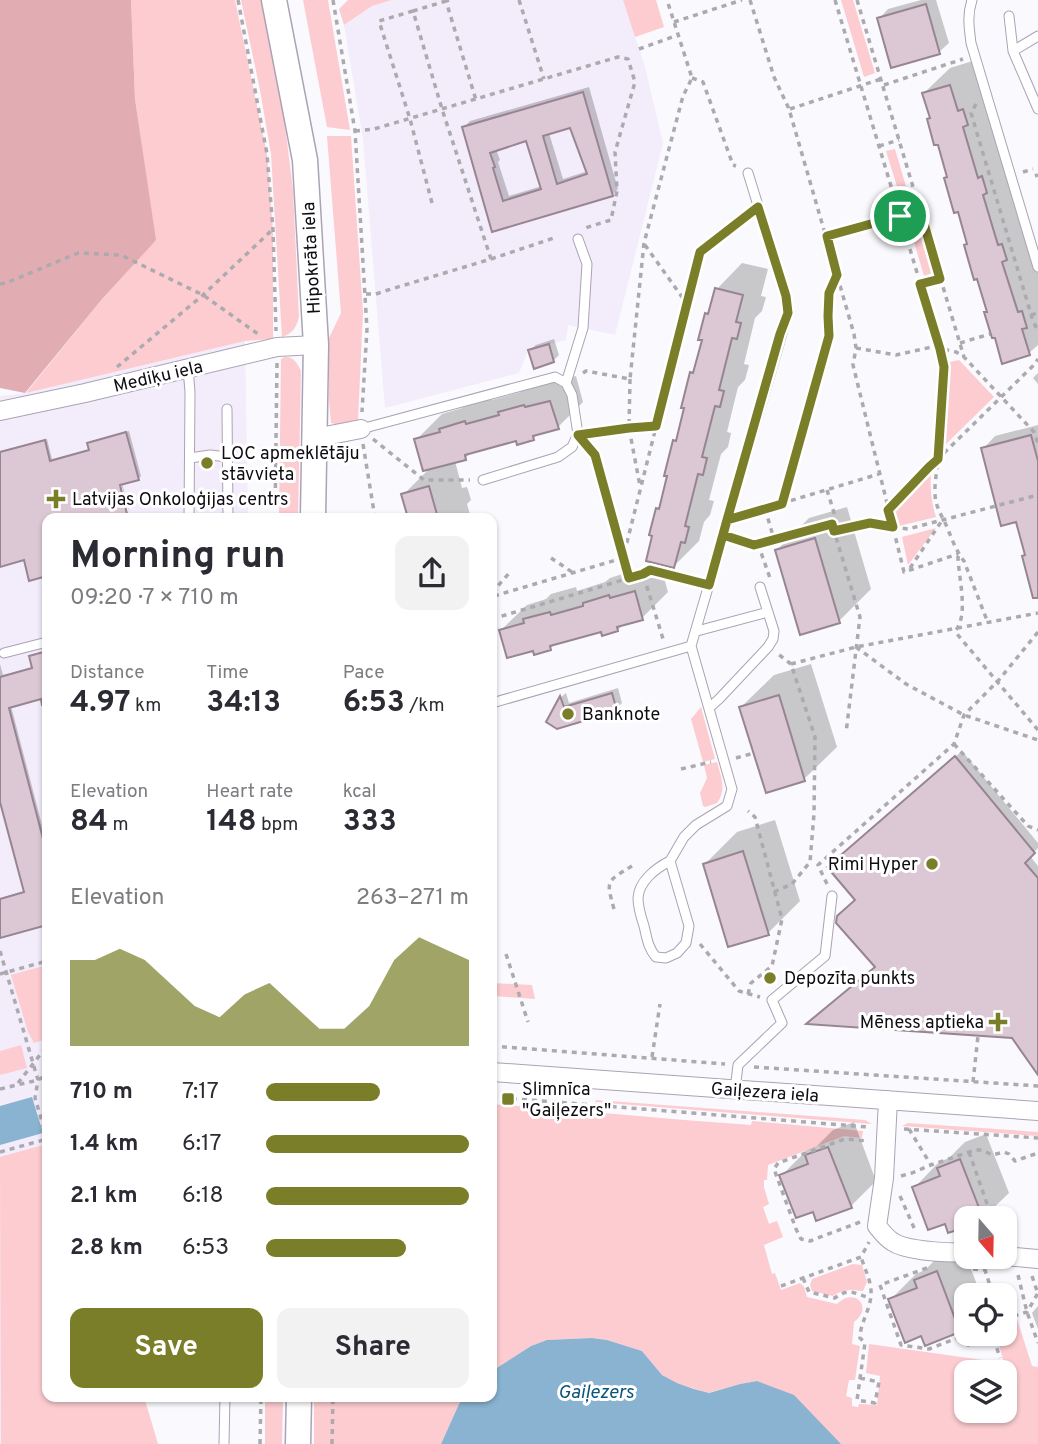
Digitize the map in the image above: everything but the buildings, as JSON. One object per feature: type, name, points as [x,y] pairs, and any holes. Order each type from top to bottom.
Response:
[{"type":"street","name":"Hipokrāta iela","points":[[274,0],[305,160],[316,345],[313,513]]},
{"type":"street","name":"Mediķu iela","points":[[0,411],[277,347],[316,345]]},
{"type":"street","points":[[315,438],[361,429]]},
{"type":"street","name":"Gaiļezera iela","points":[[497,1072],[1038,1111]]},
{"type":"street","points":[[888,1100],[887,1128],[895,1179],[871,1221],[893,1243],[954,1258]]},
{"type":"street","points":[[1017,1257],[1038,1259]]},
{"type":"street","points":[[298,1444],[299,1402]]},
{"type":"lane","points":[[971,0],[968,21],[971,43],[1038,267]]},
{"type":"lane","points":[[1009,16],[1013,51],[1038,109]]},
{"type":"lane","points":[[1013,51],[1038,36]]},
{"type":"lane","points":[[670,861],[689,926],[687,943],[677,953],[666,958],[656,957],[649,949],[638,905],[638,894],[645,880],[658,867],[670,861],[684,837],[696,825],[727,806],[732,789],[691,646],[788,313],[786,296],[748,173]]},
{"type":"lane","points":[[566,383],[583,328],[587,264],[578,239]]},
{"type":"lane","points":[[188,369],[189,513]]},
{"type":"lane","points":[[361,429],[555,377],[566,383],[572,395],[578,435],[572,447],[558,457],[483,480]]},
{"type":"lane","points":[[227,409],[228,513]]},
{"type":"lane","points":[[190,458],[210,455],[228,457]]},
{"type":"lane","points":[[709,708],[773,639],[774,631],[760,587]]},
{"type":"lane","points":[[697,631],[768,612]]},
{"type":"lane","points":[[4,653],[42,643]]},
{"type":"lane","points":[[497,702],[691,646]]},
{"type":"lane","points":[[736,1090],[738,1065],[782,1023],[772,1000],[825,956],[832,895]]},
{"type":"lane","points":[[224,1444],[225,1402]]},
{"type":"path","points":[[238,0],[267,154],[273,230],[277,347],[275,513]]},
{"type":"path","points":[[333,0],[355,131],[368,329],[361,429],[374,513]]},
{"type":"path","points":[[432,203],[410,119],[379,21],[448,0],[476,100]]},
{"type":"path","points":[[519,0],[544,79]]},
{"type":"path","points":[[640,488],[629,428],[630,379],[644,243],[683,96],[692,78],[667,0]]},
{"type":"path","points":[[674,22],[742,0]]},
{"type":"path","points":[[750,0],[774,78],[789,109],[854,334],[856,348],[853,365],[904,572],[958,554]]},
{"type":"path","points":[[835,0],[944,367],[935,491],[943,521],[958,554],[962,594],[960,625],[956,630]]},
{"type":"path","points":[[857,0],[964,357]]},
{"type":"path","points":[[413,11],[491,259]]},
{"type":"path","points":[[639,49],[678,35]]},
{"type":"path","points":[[883,85],[975,55]]},
{"type":"path","points":[[355,131],[410,119],[618,57],[628,59],[635,82],[615,152],[617,191],[611,220],[576,231],[578,239]]},
{"type":"path","points":[[692,78],[703,82],[733,165],[748,173]]},
{"type":"path","points":[[789,109],[881,79]]},
{"type":"path","points":[[971,113],[1038,331]]},
{"type":"path","points":[[879,146],[899,140]]},
{"type":"path","points":[[623,558],[700,252],[758,207]]},
{"type":"path","points":[[827,236],[920,210]]},
{"type":"path","points":[[117,366],[203,295],[273,230]]},
{"type":"path","points":[[366,294],[376,294],[554,238]]},
{"type":"path","points":[[644,243],[687,304]]},
{"type":"path","points":[[0,284],[78,253],[121,255],[203,295],[277,347]]},
{"type":"path","points":[[782,504],[829,336],[829,293],[837,275]]},
{"type":"path","points":[[920,284],[940,279]]},
{"type":"path","points":[[1031,315],[1038,313]]},
{"type":"path","points":[[960,343],[990,334]]},
{"type":"path","points":[[856,348],[896,355],[932,347],[956,352],[964,357],[1034,432],[1038,443]]},
{"type":"path","points":[[888,510],[1038,359]]},
{"type":"path","points":[[566,383],[586,371],[630,379]]},
{"type":"path","points":[[578,435],[656,426]]},
{"type":"path","points":[[361,429],[424,480],[483,480]]},
{"type":"path","points":[[578,435],[595,455],[629,578]]},
{"type":"path","points":[[727,520],[880,474]]},
{"type":"path","points":[[827,490],[835,516],[832,524],[860,617],[846,733]]},
{"type":"path","points":[[834,531],[870,523],[908,529],[1038,495]]},
{"type":"path","points":[[765,509],[774,539]]},
{"type":"path","points":[[909,570],[943,521]]},
{"type":"path","points":[[723,535],[754,545],[832,524]]},
{"type":"path","points":[[758,544],[771,579]]},
{"type":"path","points":[[958,554],[964,561],[988,623]]},
{"type":"path","points":[[551,558],[572,572]]},
{"type":"path","points":[[497,595],[623,558]]},
{"type":"path","points":[[497,617],[650,570],[709,585]]},
{"type":"path","points":[[497,587],[511,571]]},
{"type":"path","points":[[643,574],[667,653]]},
{"type":"path","points":[[774,892],[792,884],[810,862],[813,826],[815,737],[791,664],[856,647],[1038,613]]},
{"type":"path","points":[[956,630],[1038,730]]},
{"type":"path","points":[[832,895],[818,865],[954,744],[964,715],[998,681],[1038,632]]},
{"type":"path","points":[[856,647],[906,684],[964,715],[1038,740]]},
{"type":"path","points":[[954,744],[1028,826],[1038,830]]},
{"type":"path","points":[[734,759],[754,753]]},
{"type":"path","points":[[681,769],[723,759]]},
{"type":"path","points":[[748,811],[755,817],[782,919],[772,966],[751,983],[748,994]]},
{"type":"path","points":[[614,909],[609,884],[613,878],[632,866]]},
{"type":"path","points":[[698,943],[739,991],[772,1000]]},
{"type":"path","points":[[0,951],[38,1080],[35,1098],[42,1122]]},
{"type":"path","points":[[506,954],[528,1022]]},
{"type":"path","points":[[0,974],[42,962]]},
{"type":"path","points":[[652,1058],[660,1004]]},
{"type":"path","points":[[973,1082],[978,1036]]},
{"type":"path","points":[[497,1046],[1038,1086]]},
{"type":"path","points":[[16,1085],[42,1053]]},
{"type":"path","points":[[0,1089],[42,1078]]},
{"type":"path","points":[[497,1097],[1038,1138]]},
{"type":"path","points":[[909,1129],[931,1165]]},
{"type":"path","points":[[860,1378],[879,1382],[875,1403],[857,1400],[860,1378],[865,1343],[860,1338],[860,1328],[872,1291],[861,1257],[871,1221],[810,1241],[801,1239],[774,1169],[778,1163],[831,1143],[845,1139],[868,1141]]},
{"type":"path","points":[[0,1152],[42,1140]]},
{"type":"path","points":[[895,1179],[969,1152],[982,1150],[992,1155],[1004,1152],[1015,1161],[1038,1153]]},
{"type":"path","points":[[969,1152],[988,1206]]},
{"type":"path","points":[[898,1205],[899,1193],[917,1236]]},
{"type":"path","points":[[780,1286],[861,1257]]},
{"type":"path","points":[[934,1266],[880,1285],[901,1345],[929,1349],[954,1339]]},
{"type":"path","points":[[985,1270],[989,1283]]},
{"type":"path","points":[[1017,1315],[1027,1312],[1038,1293],[1031,1274],[1016,1270],[1027,1312],[1038,1343]]},
{"type":"path","points":[[803,1278],[809,1292],[835,1297],[847,1291],[870,1298]]},
{"type":"path","points":[[996,1346],[1000,1358]]},
{"type":"path","points":[[260,1444],[261,1402]]},
{"type":"path","points":[[332,1444],[333,1402]]},
{"type":"shaded area","points":[[0,0],[131,0],[135,99],[156,240],[103,298],[25,393],[0,388]]},
{"type":"shaded area","points":[[131,0],[235,0],[267,154],[273,230],[273,339],[245,341],[26,393],[155,239],[135,99]]},
{"type":"shaded area","points":[[241,0],[261,0],[283,109],[293,190],[299,317],[293,330],[282,337],[271,154]]},
{"type":"shaded area","points":[[303,0],[328,0],[350,130],[327,127]]},
{"type":"shaded area","points":[[348,0],[392,0],[372,6],[344,25],[339,9]]},
{"type":"shaded area","points":[[392,0],[623,0],[644,63],[663,143],[615,335],[568,325],[566,340],[528,350],[519,373],[385,408],[363,139],[344,25],[372,6]]},
{"type":"shaded area","points":[[623,0],[656,0],[664,27],[635,37]]},
{"type":"shaded area","points":[[841,0],[853,0],[875,73],[864,77]]},
{"type":"shaded area","points":[[327,136],[351,136],[363,312],[358,420],[339,425],[331,423],[329,400],[329,338],[341,313]]},
{"type":"shaded area","points":[[895,149],[912,207],[904,209],[886,151]]},
{"type":"shaded area","points":[[916,219],[932,273],[924,276],[908,221]]},
{"type":"shaded area","points":[[245,341],[248,513],[42,513],[42,1402],[145,1402],[158,1444],[0,1444],[0,396],[26,393]]},
{"type":"shaded area","points":[[281,359],[293,359],[301,371],[298,513],[279,513]]},
{"type":"shaded area","points":[[959,360],[994,397],[945,445],[950,362]]},
{"type":"shaded area","points":[[931,472],[931,495],[936,517],[899,526],[893,510]]},
{"type":"shaded area","points":[[936,528],[908,565],[902,537]]},
{"type":"shaded area","points":[[701,707],[715,759],[703,762],[691,719]]},
{"type":"shaded area","points":[[717,762],[722,793],[717,803],[705,807],[700,793],[707,778],[704,765]]},
{"type":"shaded area","points":[[42,966],[42,1041],[34,1043],[28,1032],[11,975]]},
{"type":"shaded area","points":[[497,983],[532,985],[535,999],[497,996]]},
{"type":"shaded area","points":[[21,1045],[27,1068],[0,1075],[0,1051]]},
{"type":"shaded area","points":[[595,1102],[865,1120],[872,1124]]},
{"type":"shaded area","points":[[497,1104],[751,1125],[752,1121],[863,1131],[862,1138],[844,1136],[768,1165],[764,1187],[769,1204],[763,1207],[769,1224],[777,1221],[783,1237],[764,1245],[772,1274],[775,1273],[781,1290],[800,1283],[807,1297],[837,1304],[850,1297],[860,1301],[862,1311],[854,1322],[852,1344],[860,1346],[855,1380],[849,1380],[846,1396],[852,1398],[852,1406],[877,1405],[880,1376],[866,1373],[869,1344],[983,1360],[954,1360],[954,1423],[1017,1423],[1017,1360],[1003,1360],[999,1346],[1017,1346],[1017,1319],[1032,1366],[1038,1367],[1038,1444],[841,1444],[757,1381],[708,1393],[662,1375],[642,1351],[592,1338],[547,1340],[531,1346],[497,1368]]},
{"type":"shaded area","points":[[908,1123],[1038,1132],[1038,1136],[902,1126]]},
{"type":"shaded area","points":[[42,1145],[42,1402],[145,1402],[158,1444],[1,1444],[0,1157]]},
{"type":"shaded area","points":[[853,1264],[862,1265],[867,1282],[863,1291],[845,1291],[833,1296],[812,1291],[812,1279]]},
{"type":"shaded area","points":[[265,1402],[283,1402],[282,1444],[265,1444]]},
{"type":"shaded area","points":[[314,1402],[460,1402],[441,1444],[314,1444]]},
{"type":"water","points":[[32,1097],[42,1133],[0,1145],[0,1106]]},
{"type":"water","name":"Gaiļezers","points":[[592,1338],[642,1351],[662,1375],[677,1383],[709,1393],[757,1381],[794,1395],[841,1444],[441,1444],[460,1402],[497,1402],[497,1368],[531,1346],[547,1340]]},
{"type":"place","name":"LOC apmeklētāju stāvvieta","points":[[207,463]]},
{"type":"place","name":"Latvijas Onkoloģijas centrs","points":[[56,499]]},
{"type":"place","name":"Banknote","points":[[568,714]]},
{"type":"place","name":"Rimi Hyper","points":[[932,864]]},
{"type":"place","name":"Depozīta punkts","points":[[770,978]]},
{"type":"place","name":"Mēness aptieka","points":[[998,1022]]},
{"type":"place","name":"Slimnīca \"Gaiļezers\"","points":[[508,1099]]},
{"type":"route","points":[[900,216],[827,236],[837,275],[829,293],[829,336],[782,504],[727,520],[709,585],[650,570],[629,578],[595,455],[578,435],[656,426],[700,252],[758,207],[786,296],[788,313],[780,334],[727,520],[723,535],[754,545],[832,524],[834,531],[870,523],[893,527],[888,510],[938,459],[944,367],[920,284],[940,279],[920,210],[900,216]]}]
